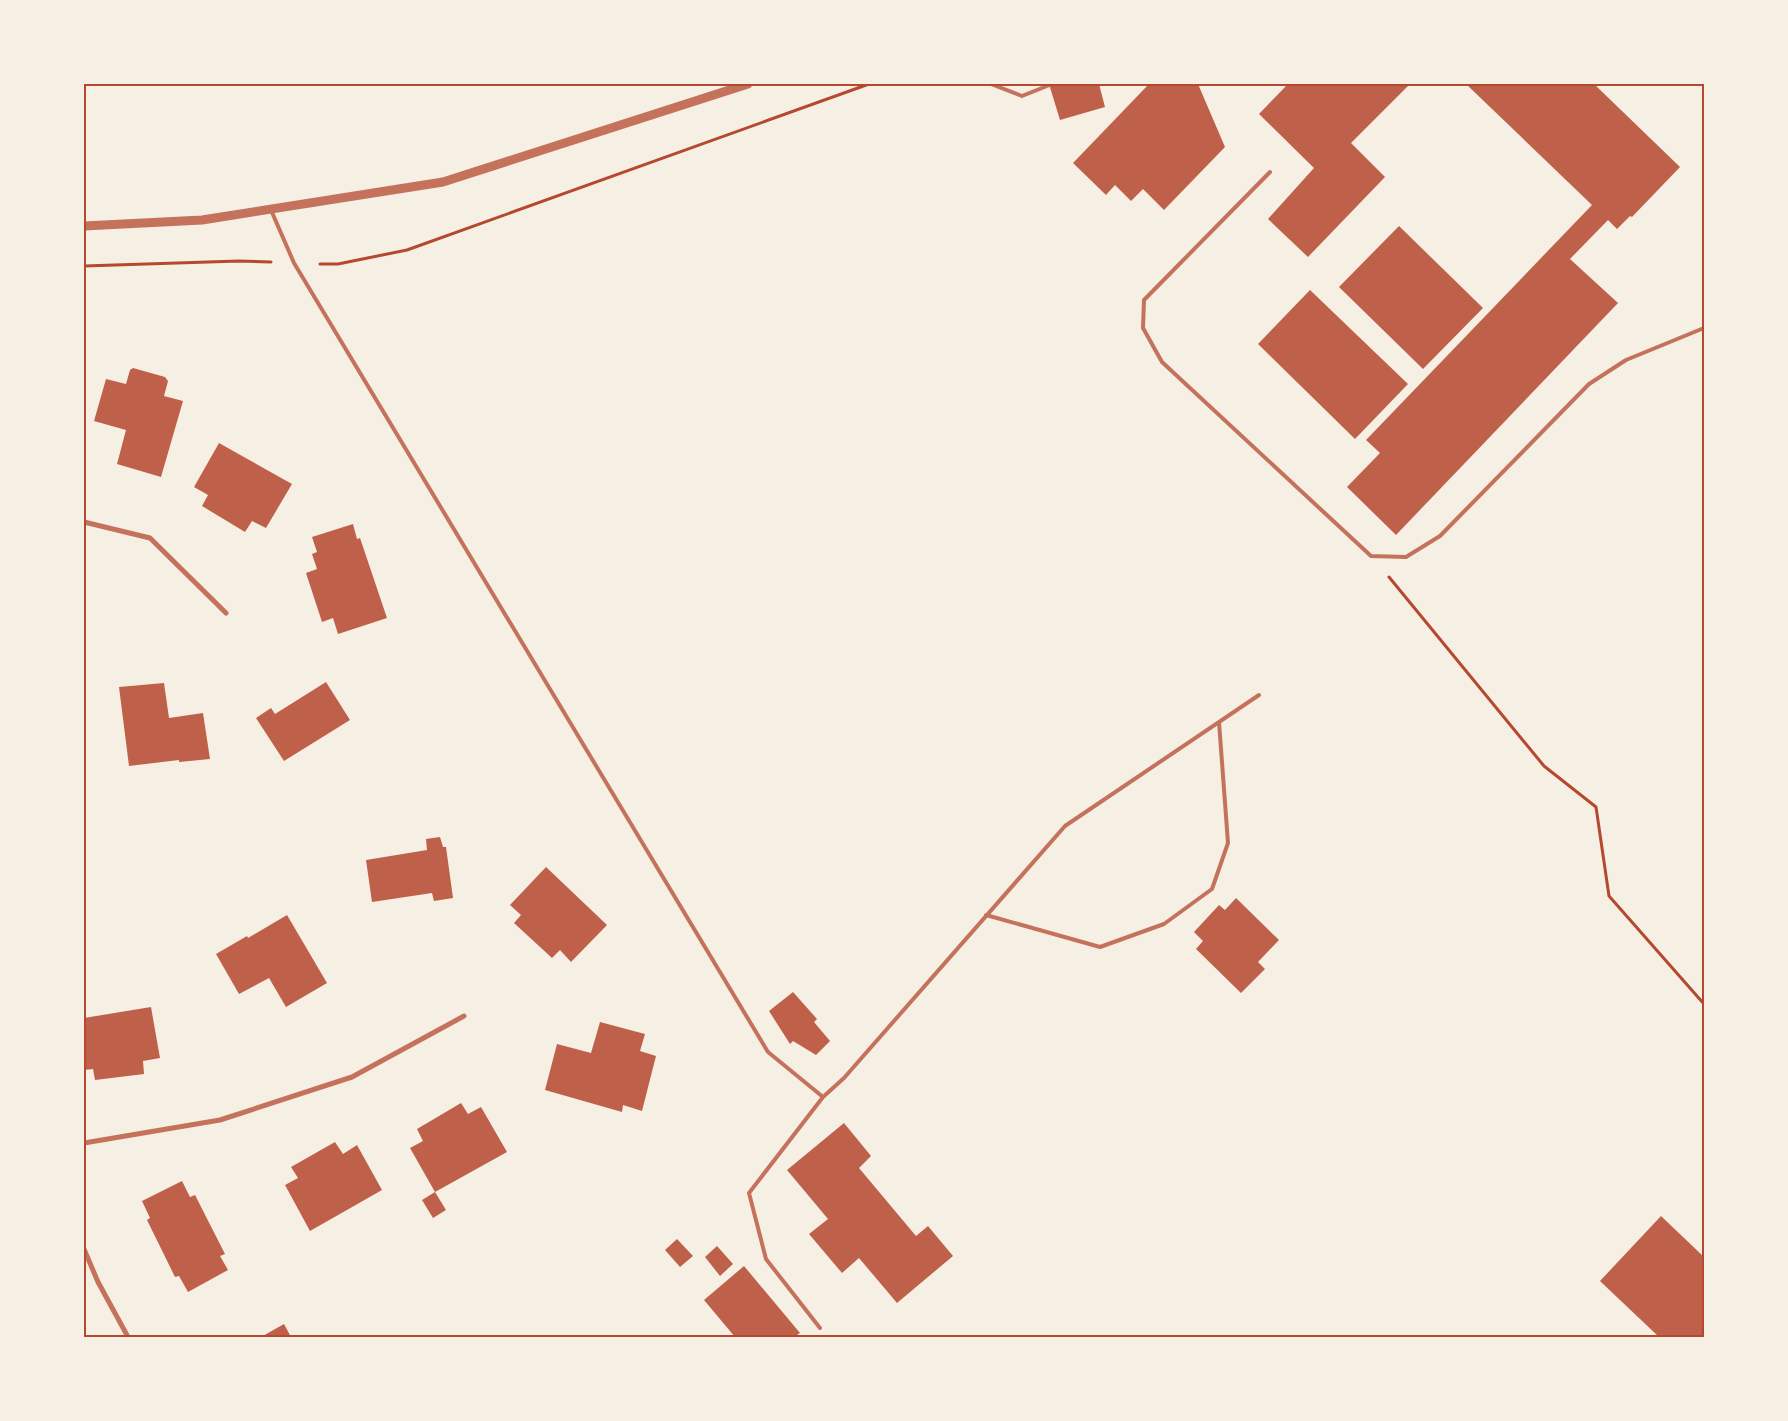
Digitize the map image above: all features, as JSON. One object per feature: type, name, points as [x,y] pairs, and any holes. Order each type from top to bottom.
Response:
[{"type":"street","points":[[84,226],[202,220],[443,182],[748,84]]},
{"type":"street","points":[[84,522],[150,538],[226,614]]},
{"type":"street","points":[[84,1143],[220,1120],[352,1077],[464,1016]]},
{"type":"street","points":[[84,1249],[98,1282],[128,1337]]},
{"type":"lane","points":[[991,84],[1022,96],[1052,84]]},
{"type":"lane","points":[[1270,172],[1144,300],[1143,328],[1162,362],[1371,556],[1406,557],[1440,536],[1589,384],[1626,360],[1704,328]]},
{"type":"lane","points":[[271,210],[294,263],[768,1052],[823,1097]]},
{"type":"lane","points":[[820,1328],[766,1259],[750,1193],[823,1097],[844,1078],[1065,826],[1259,695]]},
{"type":"lane","points":[[986,915],[1100,947],[1164,924],[1212,889],[1228,843],[1219,722]]},
{"type":"path","points":[[84,266],[239,261],[338,264],[407,250],[869,84]]},
{"type":"path","points":[[1371,556],[1544,766],[1596,807],[1609,896],[1704,1004]]},
{"type":"building","points":[[1049,84],[1099,84],[1105,107],[1060,120]]},
{"type":"building","points":[[1149,84],[1198,84],[1225,147],[1164,210],[1143,189],[1131,201],[1115,185],[1106,195],[1073,163]]},
{"type":"building","points":[[1288,84],[1410,84],[1351,143],[1385,177],[1308,257],[1268,219],[1314,168],[1259,114]]},
{"type":"building","points":[[1466,84],[1594,84],[1680,167],[1632,217],[1630,216],[1617,229],[1608,220],[1570,259],[1618,303],[1396,535],[1347,487],[1380,453],[1366,440],[1592,205]]},
{"type":"building","points":[[1399,226],[1483,308],[1423,369],[1339,287]]},
{"type":"building","points":[[1310,290],[1408,384],[1355,439],[1258,344]]},
{"type":"building","points":[[133,368],[165,377],[168,381],[164,396],[183,401],[161,477],[117,464],[126,430],[94,421],[106,379],[126,384],[130,370]]},
{"type":"building","points":[[219,443],[292,484],[266,528],[252,521],[245,532],[202,506],[208,495],[194,487]]},
{"type":"building","points":[[353,524],[357,539],[360,538],[387,618],[338,634],[333,618],[322,622],[306,573],[317,569],[312,554],[317,552],[312,537]]},
{"type":"building","points":[[326,682],[350,720],[284,761],[256,718],[271,708],[275,714]]},
{"type":"building","points":[[164,683],[169,718],[203,713],[210,759],[179,762],[179,760],[129,766],[119,687]]},
{"type":"building","points":[[440,837],[443,847],[446,847],[453,898],[434,901],[432,893],[372,902],[366,860],[427,850],[426,839]]},
{"type":"building","points":[[546,867],[607,925],[571,962],[560,950],[552,958],[514,923],[521,915],[510,905]]},
{"type":"building","points":[[1236,898],[1279,940],[1258,962],[1265,969],[1241,993],[1196,949],[1203,941],[1194,932],[1219,905],[1225,910]]},
{"type":"building","points":[[287,915],[327,983],[286,1007],[269,978],[239,994],[216,954]]},
{"type":"building","points":[[793,992],[817,1019],[814,1022],[830,1041],[816,1055],[793,1041],[790,1044],[769,1011]]},
{"type":"building","points":[[151,1007],[160,1058],[143,1061],[144,1074],[95,1080],[93,1069],[84,1070],[84,1018]]},
{"type":"building","points":[[600,1022],[645,1034],[640,1051],[656,1056],[642,1111],[623,1105],[622,1112],[545,1090],[557,1044],[591,1053]]},
{"type":"building","points":[[461,1103],[468,1114],[481,1107],[507,1152],[435,1192],[410,1148],[423,1141],[417,1129]]},
{"type":"building","points":[[844,1123],[871,1156],[859,1168],[916,1236],[928,1226],[953,1256],[897,1303],[859,1258],[842,1273],[809,1234],[828,1219],[787,1170]]},
{"type":"building","points":[[335,1142],[343,1154],[357,1145],[382,1190],[310,1231],[285,1185],[298,1178],[291,1167]]},
{"type":"building","points":[[182,1181],[190,1197],[195,1195],[225,1254],[220,1256],[228,1270],[188,1292],[179,1276],[175,1277],[147,1220],[150,1218],[142,1201]]},
{"type":"building","points":[[435,1192],[446,1210],[433,1218],[422,1200]]},
{"type":"building","points":[[1661,1216],[1704,1257],[1704,1337],[1659,1337],[1600,1281]]},
{"type":"building","points":[[677,1239],[693,1256],[680,1267],[665,1250]]},
{"type":"building","points":[[717,1246],[733,1264],[720,1276],[705,1257]]},
{"type":"building","points":[[744,1266],[800,1333],[794,1337],[735,1337],[704,1300]]},
{"type":"building","points":[[284,1324],[291,1337],[261,1337]]}]
